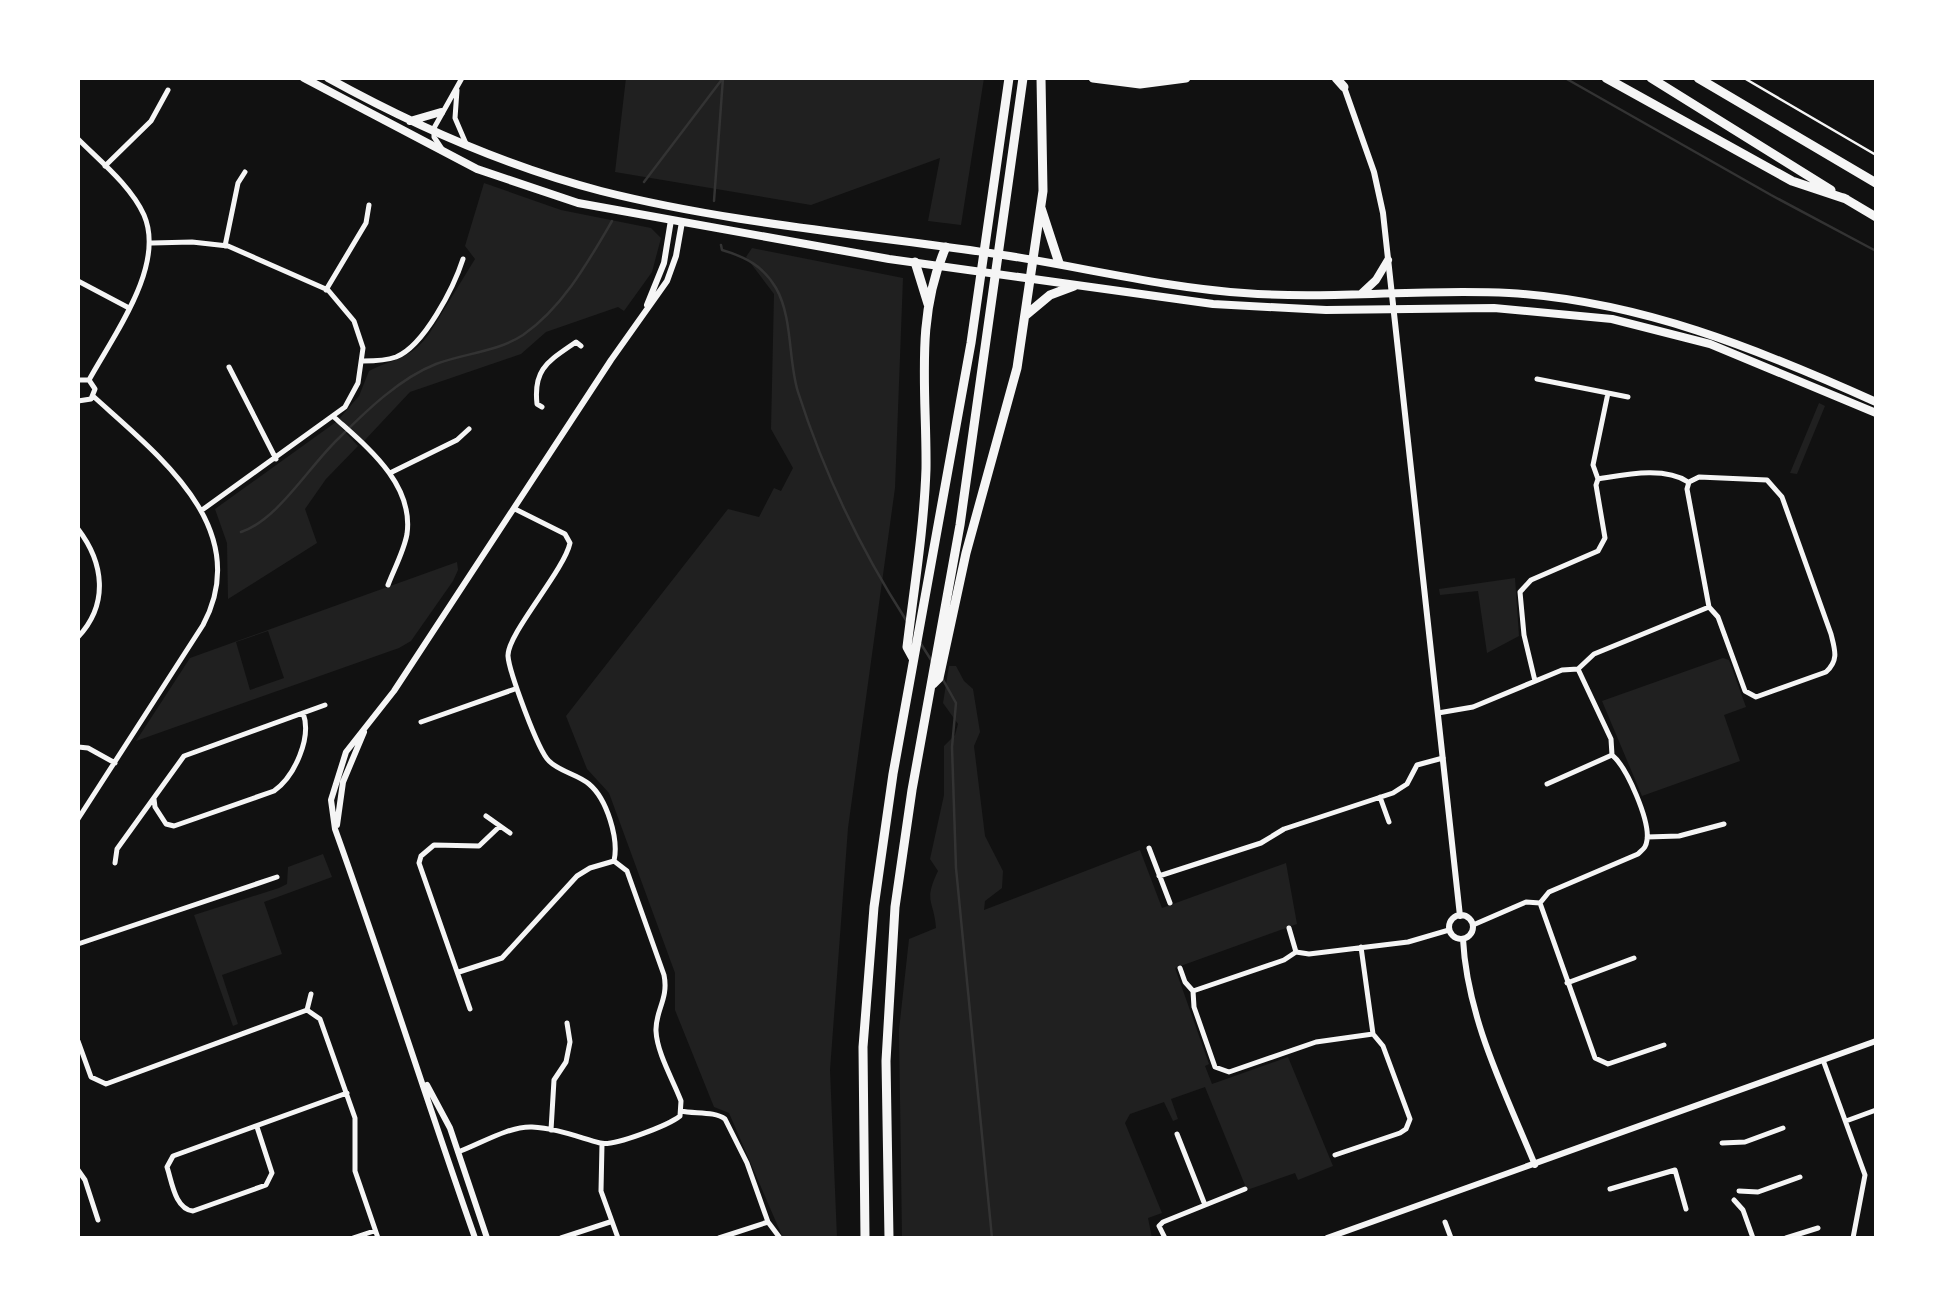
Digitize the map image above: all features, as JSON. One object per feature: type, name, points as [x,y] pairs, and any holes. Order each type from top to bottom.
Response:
[{"type":"highway","points":[[915,619],[978,293],[1008,78]]},
{"type":"highway","points":[[943,645],[1023,78]]},
{"type":"highway","points":[[889,1238],[886,1062],[892,932],[903,847],[929,699],[968,543],[1010,399],[1025,316],[1041,208],[1041,78]]},
{"type":"highway","points":[[1093,78],[1140,84],[1186,78]]},
{"type":"highway","points":[[1606,78],[1792,181],[1846,199]]},
{"type":"highway","points":[[1651,78],[1876,217]]},
{"type":"highway","points":[[1702,78],[1876,184]]},
{"type":"highway","points":[[1041,208],[1059,263]]},
{"type":"highway","points":[[866,1238],[864,1030],[874,907],[913,658],[925,483],[922,372],[929,306],[946,246]]},
{"type":"highway","points":[[915,262],[929,306]]},
{"type":"highway","points":[[1025,316],[1045,298],[1074,286]]},
{"type":"main road","points":[[304,78],[446,155],[502,180],[554,196],[677,222],[938,266],[1244,307],[1527,310],[1644,325],[1722,348],[1876,413]]},
{"type":"main road","points":[[328,78],[468,146],[583,186],[679,208],[1059,263],[1221,292],[1508,293],[1619,308],[1725,338],[1876,402]]},
{"type":"main road","points":[[410,121],[442,112]]},
{"type":"main road","points":[[677,222],[679,208]]},
{"type":"main road","points":[[1360,294],[1376,280],[1388,260]]},
{"type":"street","points":[[446,155],[433,132],[462,78]]},
{"type":"street","points":[[1341,81],[1378,184],[1460,916]]},
{"type":"street","points":[[458,87],[455,118],[468,146]]},
{"type":"street","points":[[105,166],[150,121],[168,90]]},
{"type":"street","points":[[78,139],[144,212],[152,244],[129,308],[88,380]]},
{"type":"street","points":[[225,246],[238,183],[245,172]]},
{"type":"street","points":[[326,290],[366,223],[369,205]]},
{"type":"street","points":[[474,1238],[422,1076],[337,836],[330,810],[333,787],[346,752],[515,510],[670,274],[680,237],[677,222]]},
{"type":"street","points":[[646,308],[677,222]]},
{"type":"street","points":[[680,237],[702,226]]},
{"type":"street","points":[[152,244],[225,246],[326,290],[354,320],[364,361],[352,396],[334,417],[202,510]]},
{"type":"street","points":[[364,361],[395,357],[419,341],[463,259]]},
{"type":"street","points":[[78,282],[129,308]]},
{"type":"street","points":[[542,407],[537,404],[537,379],[548,361],[576,342],[581,346]]},
{"type":"street","points":[[230,368],[276,459]]},
{"type":"street","points":[[1537,378],[1628,397]]},
{"type":"street","points":[[78,380],[88,380]]},
{"type":"street","points":[[78,401],[87,402],[93,396],[95,389],[88,380]]},
{"type":"street","points":[[1534,681],[1520,592],[1531,580],[1598,551],[1603,545],[1598,479],[1593,465],[1608,393]]},
{"type":"street","points":[[78,819],[212,608],[219,575],[211,528],[202,510],[180,481],[93,396]]},
{"type":"street","points":[[334,417],[390,474],[402,499],[407,528],[388,585]]},
{"type":"street","points":[[390,474],[457,440],[468,430]]},
{"type":"street","points":[[1598,479],[1640,473],[1680,477],[1689,482]]},
{"type":"street","points":[[1700,476],[1767,480],[1775,486],[1831,634],[1836,653],[1834,664],[1826,672],[1756,697],[1745,691],[1718,616],[1709,608],[1687,489],[1689,482],[1700,476]]},
{"type":"street","points":[[515,510],[568,537],[569,550],[508,649],[515,689],[544,755],[558,768],[588,783],[600,797],[617,848],[614,861]]},
{"type":"street","points":[[78,529],[95,556],[100,581],[96,607],[78,637]]},
{"type":"street","points":[[1438,713],[1473,708],[1562,670],[1578,669],[1594,654],[1709,608]]},
{"type":"street","points":[[1540,903],[1549,892],[1638,854],[1646,846],[1644,818],[1621,763],[1612,755],[1611,739],[1578,669]]},
{"type":"street","points":[[421,722],[515,689]]},
{"type":"street","points":[[114,863],[117,849],[184,756],[324,706]]},
{"type":"street","points":[[154,796],[160,816],[166,824],[174,826],[274,791],[283,784],[307,736],[303,713]]},
{"type":"street","points":[[78,747],[88,748],[114,763]]},
{"type":"street","points":[[1547,784],[1612,755]]},
{"type":"street","points":[[1160,876],[1380,797],[1407,784],[1417,766],[1443,758]]},
{"type":"street","points":[[1380,797],[1389,822]]},
{"type":"street","points":[[486,816],[510,833]]},
{"type":"street","points":[[1647,837],[1679,836],[1724,824]]},
{"type":"street","points":[[470,1009],[421,872],[421,856],[426,849],[441,843],[479,846],[500,826]]},
{"type":"street","points":[[1149,848],[1170,904]]},
{"type":"street","points":[[457,972],[502,958],[577,876],[614,861]]},
{"type":"street","points":[[445,1157],[520,1128],[586,1137],[602,1144],[672,1123],[680,1116],[681,1101],[656,1037],[666,993],[664,975],[627,870],[614,861]]},
{"type":"street","points":[[78,944],[277,877]]},
{"type":"street","points":[[1472,925],[1526,902],[1540,903]]},
{"type":"street","points":[[1540,903],[1595,1058],[1608,1064],[1664,1045]]},
{"type":"street","points":[[1460,916],[1468,918],[1472,925],[1470,934],[1463,939],[1454,937],[1449,930],[1451,920],[1460,916]]},
{"type":"street","points":[[1289,928],[1296,952]]},
{"type":"street","points":[[1193,991],[1284,960],[1296,952],[1361,948],[1423,939],[1449,930]]},
{"type":"street","points":[[1463,939],[1474,1011],[1536,1166]]},
{"type":"street","points":[[1336,1155],[1400,1133],[1408,1126],[1408,1114],[1383,1046],[1372,1034],[1361,948]]},
{"type":"street","points":[[1567,983],[1634,958]]},
{"type":"street","points":[[1180,968],[1184,982],[1193,991],[1194,1007],[1216,1067],[1225,1072],[1316,1042],[1372,1034]]},
{"type":"street","points":[[307,1010],[311,994]]},
{"type":"street","points":[[78,1041],[91,1077],[106,1084],[307,1010]]},
{"type":"street","points":[[307,1010],[320,1020],[355,1118],[355,1171],[376,1235],[353,1238]]},
{"type":"street","points":[[550,1130],[554,1080],[566,1062],[570,1042],[567,1024]]},
{"type":"street","points":[[1327,1238],[1876,1041]]},
{"type":"street","points":[[1823,1060],[1866,1180],[1853,1238]]},
{"type":"street","points":[[422,1076],[442,1111],[487,1238]]},
{"type":"street","points":[[257,1127],[271,1180],[193,1211],[180,1205],[166,1167],[173,1156],[347,1093]]},
{"type":"street","points":[[1846,1121],[1876,1110]]},
{"type":"street","points":[[680,1111],[720,1114],[725,1119],[768,1222],[780,1238]]},
{"type":"street","points":[[1722,1143],[1745,1142],[1783,1128]]},
{"type":"street","points":[[1178,1134],[1206,1205]]},
{"type":"street","points":[[602,1144],[601,1191],[618,1238]]},
{"type":"street","points":[[78,1170],[98,1220]]},
{"type":"street","points":[[1610,1189],[1675,1170],[1686,1208]]},
{"type":"street","points":[[1739,1190],[1758,1192],[1800,1178]]},
{"type":"street","points":[[1164,1238],[1159,1226],[1163,1222],[1245,1189]]},
{"type":"street","points":[[1734,1200],[1743,1210],[1753,1238]]},
{"type":"street","points":[[561,1238],[611,1222]]},
{"type":"street","points":[[719,1238],[768,1222]]},
{"type":"street","points":[[1445,1222],[1450,1238]]},
{"type":"street","points":[[1786,1238],[1810,1235],[1818,1228]]},
{"type":"lane","points":[[1744,78],[1876,155]]},
{"type":"shaded area","points":[[626,78],[984,78],[961,225],[928,221],[940,158],[811,205],[615,172]]},
{"type":"shaded area","points":[[484,183],[561,210],[651,228],[661,238],[652,272],[624,311],[618,307],[546,332],[521,354],[410,392],[364,441],[339,419],[359,396],[369,371],[408,354],[429,334],[475,259],[465,246]]},
{"type":"shaded area","points":[[752,248],[903,278],[895,488],[848,828],[830,1070],[837,1238],[783,1238],[729,1113],[714,1107],[675,1010],[675,973],[609,793],[587,769],[566,716],[728,509],[759,517],[774,488],[781,491],[793,468],[771,429],[774,294],[746,257]]},
{"type":"shaded area","points":[[1819,403],[1825,406],[1797,474],[1790,473]]},
{"type":"shaded area","points":[[336,422],[358,446],[326,479],[305,509],[317,543],[228,599],[227,543],[215,509]]},
{"type":"shaded area","points":[[457,562],[453,581],[411,641],[399,648],[136,741],[190,658]],"holes":[[[268,631],[284,678],[250,690],[236,642]]]},
{"type":"shaded area","points":[[1515,578],[1519,636],[1487,653],[1478,591],[1440,595],[1439,589]]},
{"type":"shaded area","points":[[1723,658],[1729,660],[1746,707],[1724,715],[1740,761],[1642,796],[1602,701]]},
{"type":"shaded area","points":[[949,666],[956,666],[973,689],[980,732],[974,746],[985,836],[1003,871],[1002,888],[985,901],[984,910],[1140,850],[1162,908],[1286,863],[1297,924],[1175,968],[1209,1064],[1205,1066],[1212,1084],[1288,1057],[1333,1166],[1298,1180],[1295,1173],[1247,1190],[1205,1087],[1171,1099],[1178,1119],[1173,1121],[1164,1102],[1130,1114],[1125,1123],[1162,1213],[1148,1218],[1152,1238],[902,1238],[899,1030],[909,939],[936,928],[930,895],[938,871],[930,859],[944,795],[944,746],[955,735],[958,724],[943,703]]},
{"type":"shaded area","points":[[323,854],[332,877],[264,902],[282,954],[222,975],[238,1024],[233,1026],[194,915],[279,888],[287,884],[288,867]]},
{"type":"waterway","points":[[644,182],[723,78]]},
{"type":"waterway","points":[[714,201],[723,78]]},
{"type":"waterway","points":[[1565,78],[1876,251]]},
{"type":"waterway","points":[[241,532],[268,516],[339,438],[397,386],[436,364],[513,341],[537,324],[574,283],[612,221]]},
{"type":"waterway","points":[[721,245],[722,250],[760,268],[776,288],[785,312],[798,392],[820,452],[859,538],[906,620]]},
{"type":"waterway","points":[[921,644],[933,663]]},
{"type":"waterway","points":[[942,678],[956,703],[952,747],[956,868],[992,1238]]}]
